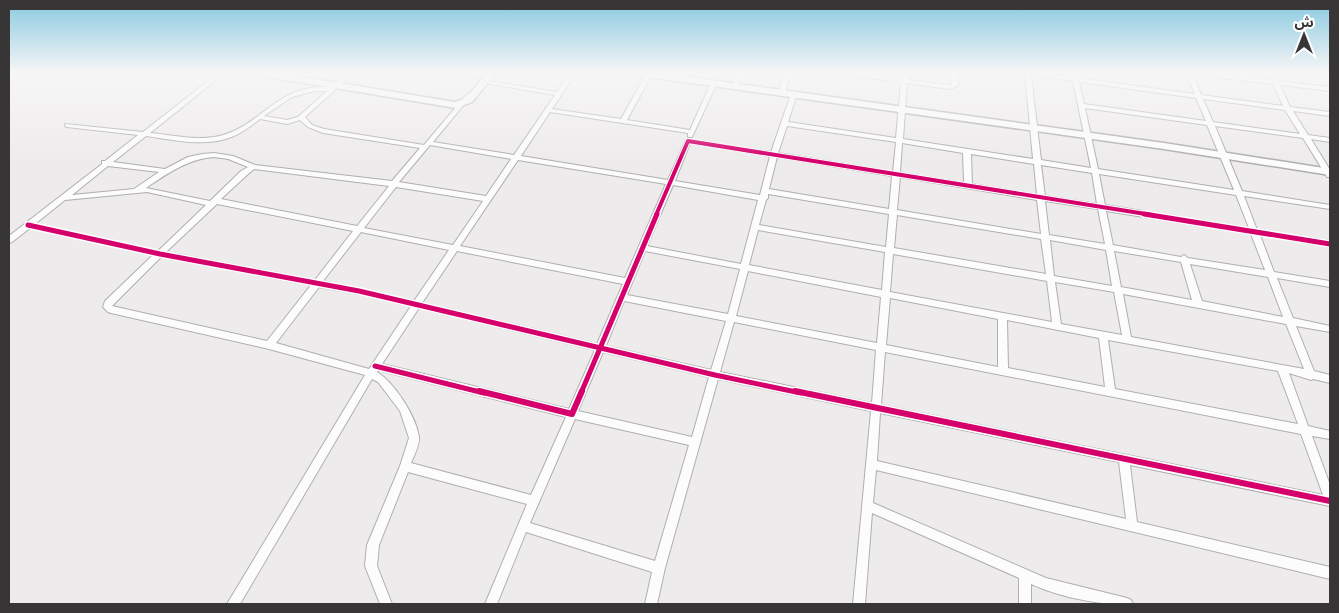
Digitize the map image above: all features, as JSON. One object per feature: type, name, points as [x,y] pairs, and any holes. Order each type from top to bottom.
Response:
[{"type":"street","points":[[9,240],[185,102]]},
{"type":"street","points":[[67,125],[194,140],[210,140],[235,133],[278,102]]},
{"type":"street","points":[[259,117],[287,122],[301,118],[318,102]]},
{"type":"street","points":[[431,102],[452,105],[466,102]]},
{"type":"street","points":[[269,345],[394,184],[463,102]]},
{"type":"street","points":[[233,604],[373,370],[554,102]]},
{"type":"street","points":[[623,121],[632,102]]},
{"type":"street","points":[[491,604],[533,501],[706,102]]},
{"type":"street","points":[[651,604],[659,568],[745,268],[774,155],[791,102]]},
{"type":"street","points":[[849,102],[1087,135],[1330,173]]},
{"type":"street","points":[[859,604],[903,102]]},
{"type":"street","points":[[1031,102],[1045,236],[1057,327]]},
{"type":"street","points":[[1079,102],[1095,171],[1127,340]]},
{"type":"street","points":[[1202,102],[1311,376]]},
{"type":"street","points":[[1237,102],[1330,114]]},
{"type":"street","points":[[1285,102],[1330,173]]},
{"type":"street","points":[[1080,105],[1211,125],[1330,140]]},
{"type":"street","points":[[548,110],[692,132]]},
{"type":"street","points":[[301,118],[310,126],[323,131],[516,158],[670,183],[894,211],[1184,258],[1270,275],[1330,284]]},
{"type":"street","points":[[784,123],[1330,207]]},
{"type":"street","points":[[688,141],[1330,244]]},
{"type":"street","points":[[968,152],[968,186]]},
{"type":"street","points":[[137,191],[167,171],[193,157],[202,155],[227,157],[253,167],[394,184],[488,199]]},
{"type":"street","points":[[105,164],[167,171]]},
{"type":"street","points":[[253,167],[244,173],[108,303],[107,307],[111,310],[696,442]]},
{"type":"street","points":[[62,198],[137,191],[158,192],[628,282]]},
{"type":"street","points":[[28,225],[160,254],[359,290],[416,305],[715,374],[1330,500]]},
{"type":"street","points":[[756,227],[1198,304],[1330,329]]},
{"type":"street","points":[[642,248],[1102,336],[1282,368],[1330,379]]},
{"type":"street","points":[[1184,258],[1198,304]]},
{"type":"street","points":[[622,297],[1330,435]]},
{"type":"street","points":[[1002,317],[1003,372]]},
{"type":"street","points":[[1102,336],[1111,393]]},
{"type":"street","points":[[1282,368],[1330,500]]},
{"type":"street","points":[[373,370],[404,409],[414,438],[405,466],[373,545],[371,566],[386,604]]},
{"type":"street","points":[[1124,458],[1132,526]]},
{"type":"street","points":[[871,464],[1330,573]]},
{"type":"street","points":[[405,466],[533,501]]},
{"type":"street","points":[[869,506],[1045,584],[1127,604]]},
{"type":"street","points":[[523,526],[659,568]]},
{"type":"street","points":[[1025,576],[1025,604]]},
{"type":"cycle path","points":[[375,366],[572,414],[688,141],[1330,244]]},
{"type":"cycle path","points":[[28,225],[160,254],[359,291],[715,375],[1330,501]]}]
